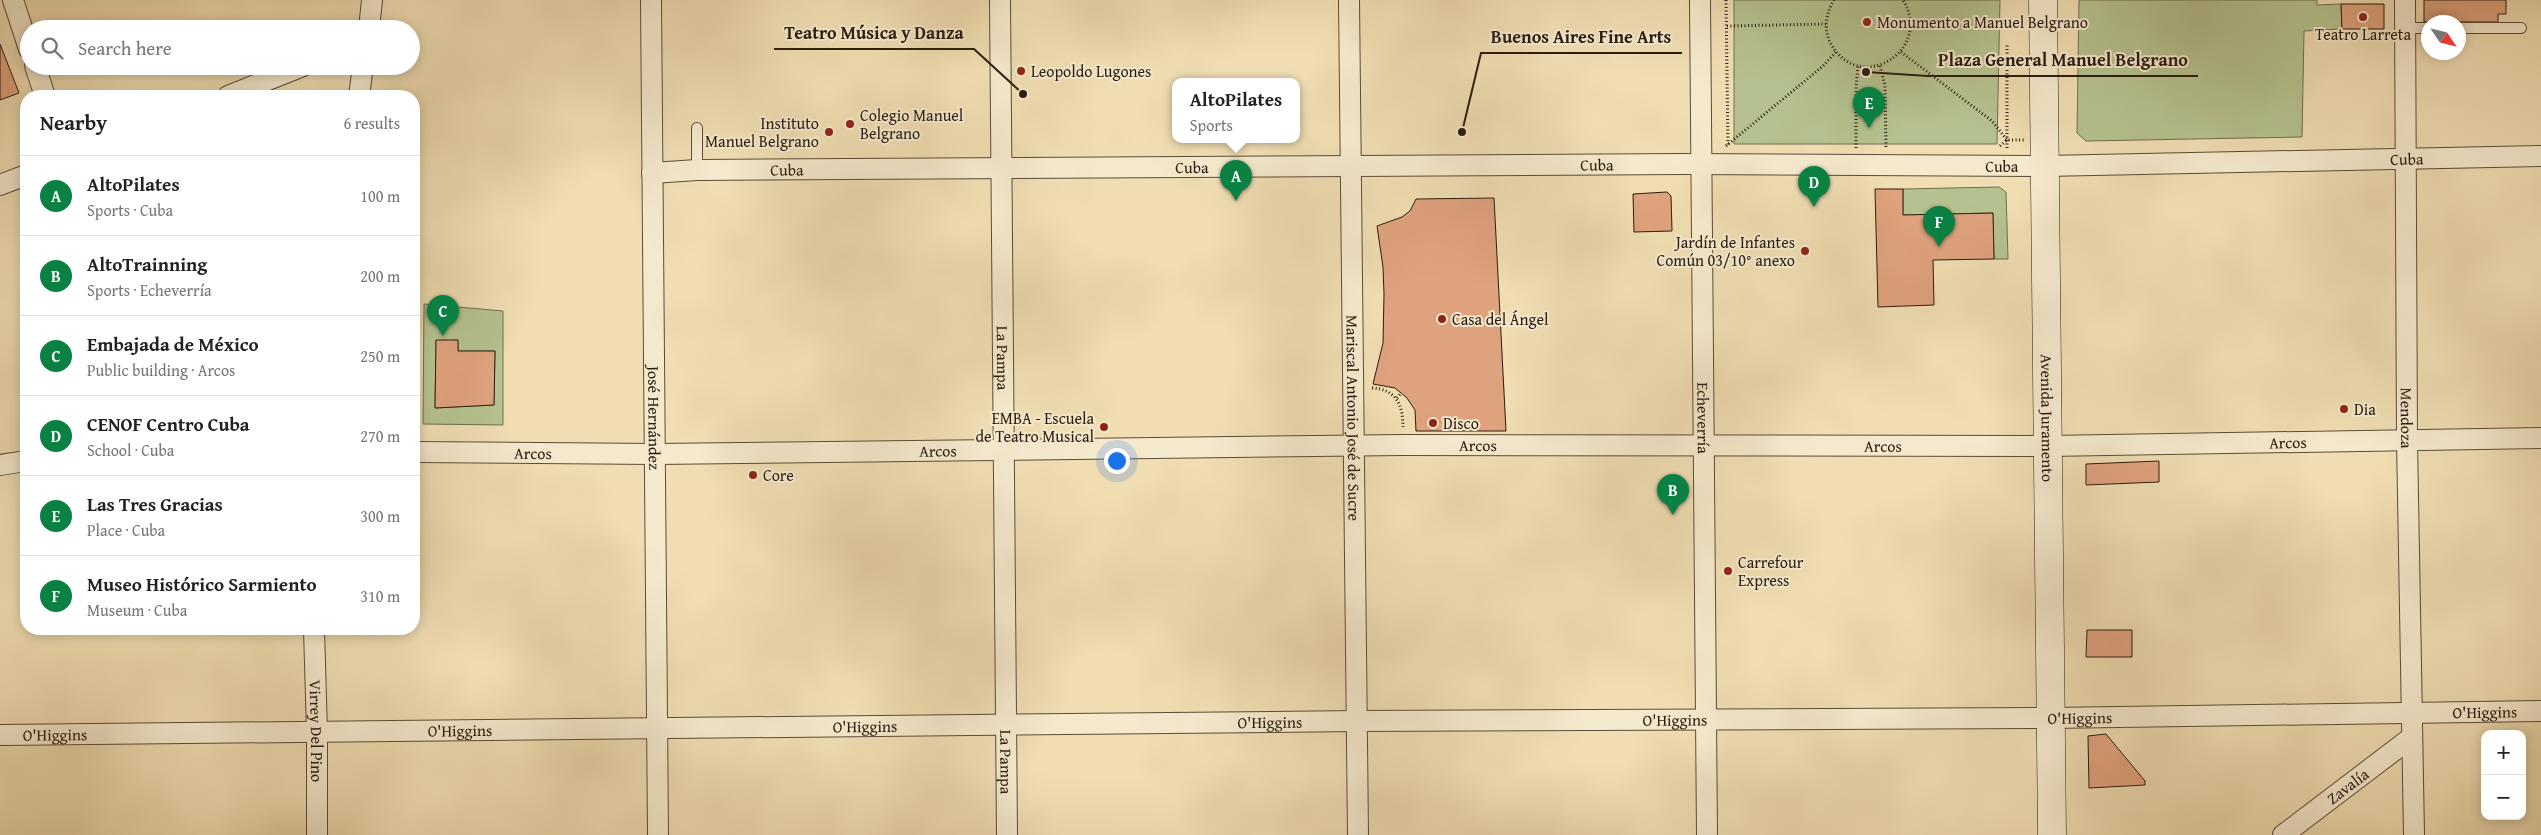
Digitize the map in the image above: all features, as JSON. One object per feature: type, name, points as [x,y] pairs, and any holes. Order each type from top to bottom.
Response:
[{"type":"main road","name":"Avenida Juramento","points":[[2043,0],[2052,835]]},
{"type":"street","points":[[13,0],[20,21]]},
{"type":"street","points":[[369,20],[372,0]]},
{"type":"street","name":"José Hernández","points":[[651,0],[658,835]]},
{"type":"street","name":"La Pampa","points":[[1000,0],[1007,835]]},
{"type":"street","name":"Mariscal Antonio José de Sucre","points":[[1350,0],[1352,388],[1358,721],[1358,835]]},
{"type":"street","name":"Echeverría","points":[[1700,0],[1707,835]]},
{"type":"street","name":"Mendoza","points":[[2405,0],[2408,440],[2414,835]]},
{"type":"street","points":[[38,75],[42,90]]},
{"type":"street","points":[[243,90],[280,75]]},
{"type":"street","points":[[360,90],[362,75]]},
{"type":"street","name":"Cuba","points":[[652,173],[697,170],[1001,170],[1701,164],[2045,166],[2541,156]]},
{"type":"street","points":[[0,185],[20,177]]},
{"type":"street","name":"Arcos","points":[[420,452],[656,454],[1403,445],[2048,446],[2541,438]]},
{"type":"street","points":[[0,465],[20,462]]},
{"type":"street","name":"Virrey Del Pino","points":[[314,635],[317,835]]},
{"type":"street","name":"O'Higgins","points":[[0,735],[1358,721],[2050,718],[2541,711]]},
{"type":"street","name":"Zavalía","points":[[2283,835],[2412,737]]},
{"type":"lane","points":[[2405,28],[2421,28]]},
{"type":"lane","points":[[2466,28],[2521,28]]},
{"type":"lane","points":[[697,128],[697,170]]},
{"type":"path","points":[[1726,0],[1726,146]]},
{"type":"path","points":[[1834,0],[1826,24],[1828,39],[1836,52],[1846,61],[1858,66],[1880,66],[1901,52],[1908,40],[1911,23],[1904,0]]},
{"type":"path","points":[[1911,23],[2007,28]]},
{"type":"path","points":[[1727,26],[1826,24]]},
{"type":"path","points":[[2007,44],[2007,140]]},
{"type":"path","points":[[1726,146],[1822,66],[1836,52]]},
{"type":"path","points":[[1901,52],[1992,121],[2007,140]]},
{"type":"path","points":[[1856,150],[1858,66]]},
{"type":"path","points":[[1880,66],[1885,86],[1886,150],[1895,150]]},
{"type":"path","points":[[1997,150],[2007,140],[2045,139]]},
{"type":"path","points":[[1718,141],[1734,148]]},
{"type":"path","points":[[1847,150],[1866,150]]},
{"type":"path","points":[[1352,388],[1378,388],[1397,398],[1403,408],[1403,445]]},
{"type":"path","points":[[1397,398],[1401,393]]},
{"type":"green space","points":[[1734,0],[2000,0],[1997,144],[1734,144]]},
{"type":"green space","points":[[2079,0],[2317,0],[2317,5],[2341,4],[2342,29],[2304,31],[2302,137],[2086,141],[2077,133]]},
{"type":"green space","points":[[1999,187],[2006,192],[2008,259],[1994,259],[1993,213],[1903,215],[1903,189]]},
{"type":"green space","points":[[424,304],[503,311],[503,425],[423,424]],"holes":[[[458,340],[458,351],[495,351],[494,405],[435,408],[436,341]]]},
{"type":"building","points":[[2424,0],[2506,0],[2506,14],[2498,14],[2498,22],[2466,22],[2466,15],[2424,15]]},
{"type":"building","name":"Teatro Larreta","points":[[2341,4],[2384,4],[2384,29],[2342,29]]},
{"type":"building","points":[[0,44],[19,93],[0,100]]},
{"type":"building","points":[[1875,189],[1903,189],[1903,215],[1993,213],[1994,259],[1933,260],[1934,305],[1878,307]]},
{"type":"building","points":[[1667,192],[1671,196],[1672,231],[1634,232],[1633,194]]},
{"type":"building","name":"Casa del Ángel","points":[[1494,198],[1506,431],[1416,431],[1415,410],[1407,398],[1395,388],[1373,384],[1383,343],[1383,267],[1377,226],[1402,217],[1410,211],[1416,199]]},
{"type":"building","points":[[436,340],[458,340],[458,351],[495,351],[494,405],[435,408]]},
{"type":"building","points":[[2159,461],[2159,482],[2086,485],[2086,464]]},
{"type":"building","points":[[2087,630],[2132,630],[2132,657],[2086,657]]},
{"type":"building","points":[[2106,734],[2145,781],[2145,785],[2089,788],[2088,736]]},
{"type":"place","name":"Teatro Larreta","points":[[2363,17]]},
{"type":"place","name":"Monumento a Manuel Belgrano","points":[[1867,22]]},
{"type":"place","name":"Leopoldo Lugones","points":[[1021,71]]},
{"type":"place","name":"Plaza General Manuel Belgrano","points":[[1866,72]]},
{"type":"place","name":"Teatro Música y Danza","points":[[1023,94]]},
{"type":"place","name":"Colegio Manuel Belgrano","points":[[850,124]]},
{"type":"place","name":"Las Tres Gracias","points":[[1869,128]]},
{"type":"place","name":"Instituto Manuel Belgrano","points":[[829,132]]},
{"type":"place","name":"Buenos Aires Fine Arts","points":[[1462,132]]},
{"type":"place","name":"AltoPilates","points":[[1236,201]]},
{"type":"place","name":"CENOF Centro Cuba","points":[[1814,207]]},
{"type":"place","name":"Museo Histórico Sarmiento","points":[[1939,247]]},
{"type":"place","name":"Jardín de Infantes Común 03/10° anexo","points":[[1805,251]]},
{"type":"place","name":"Casa del Ángel","points":[[1442,319]]},
{"type":"place","name":"Embajada de México","points":[[443,336]]},
{"type":"place","name":"Dia","points":[[2344,409]]},
{"type":"place","name":"Disco","points":[[1433,423]]},
{"type":"place","name":"EMBA - Escuela de Teatro Musical","points":[[1104,427]]},
{"type":"place","name":"Core","points":[[753,475]]},
{"type":"place","name":"AltoTrainning","points":[[1673,515]]},
{"type":"place","name":"Carrefour Express","points":[[1728,571]]}]
